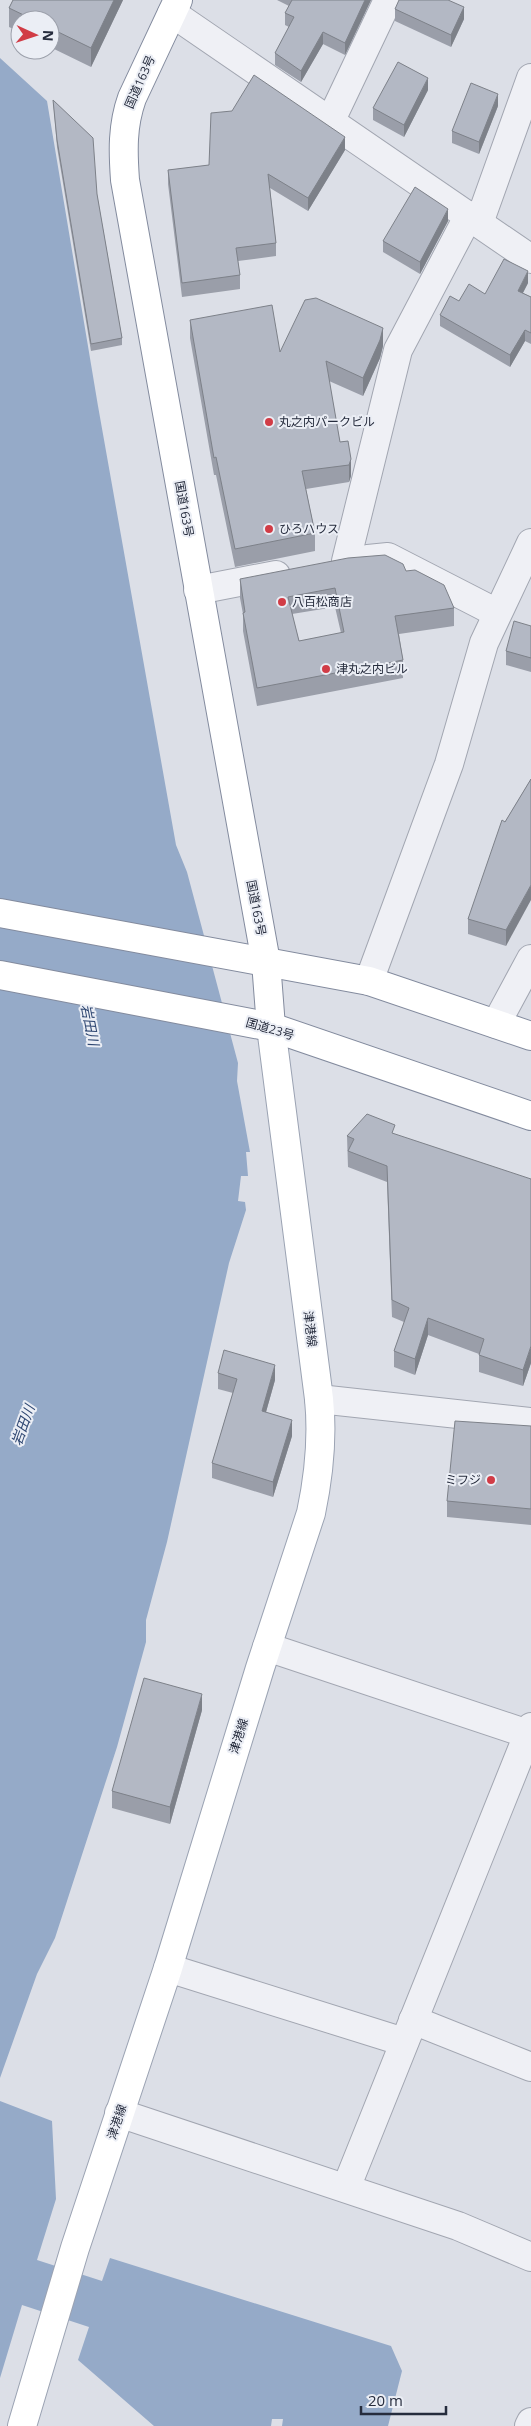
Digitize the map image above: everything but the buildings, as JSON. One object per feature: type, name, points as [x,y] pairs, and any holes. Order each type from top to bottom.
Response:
[{"type":"main road","name":"国道163号","points":[[175,7],[138,84],[126,114],[123,155],[125,180],[198,590],[258,961],[271,1027]]},
{"type":"main road","points":[[0,913],[369,981],[531,1036]]},
{"type":"main road","name":"国道23号","points":[[0,974],[271,1027],[531,1116]]},
{"type":"main road","name":"津港線","points":[[24,2420],[75,2248],[168,1968],[311,1513],[320,1464],[322,1432],[320,1399],[271,1027]]},
{"type":"street","points":[[330,122],[388,0]]},
{"type":"street","points":[[175,7],[330,122],[531,259]]},
{"type":"street","points":[[346,561],[398,350],[474,219],[531,78]]},
{"type":"street","points":[[369,981],[449,764],[484,644],[531,543]]},
{"type":"street","points":[[198,590],[346,561],[388,557],[497,614]]},
{"type":"street","points":[[496,1024],[531,959]]},
{"type":"street","points":[[320,1399],[531,1422]]},
{"type":"street","points":[[268,1647],[530,1732],[346,2188]]},
{"type":"street","points":[[168,1968],[409,2031],[531,2067]]},
{"type":"street","points":[[120,2113],[458,2226],[531,2257]]},
{"type":"street","points":[[529,2426],[531,2422]]},
{"type":"water","name":"岩田川","points":[[0,58],[47,101],[98,406],[176,845],[187,872],[238,1063],[237,1081],[250,1152],[246,1152],[248,1176],[241,1176],[238,1201],[245,1202],[246,1210],[229,1263],[167,1542],[146,1620],[146,1642],[117,1747],[55,1938],[37,1974],[0,2078]]},
{"type":"water","points":[[0,2101],[52,2121],[56,2199],[37,2260],[102,2281],[110,2258],[391,2346],[402,2371],[388,2426],[282,2426],[283,2419],[272,2419],[271,2426],[154,2426],[78,2360],[89,2327],[22,2305],[0,2378]]},
{"type":"place","name":"丸之内パークビル","points":[[269,422]]},
{"type":"place","name":"ひろハウス","points":[[269,529]]},
{"type":"place","name":"八百松商店","points":[[282,602]]},
{"type":"place","name":"津丸之内ビル","points":[[326,669]]},
{"type":"place","name":"ミフジ","points":[[491,1480]]}]
